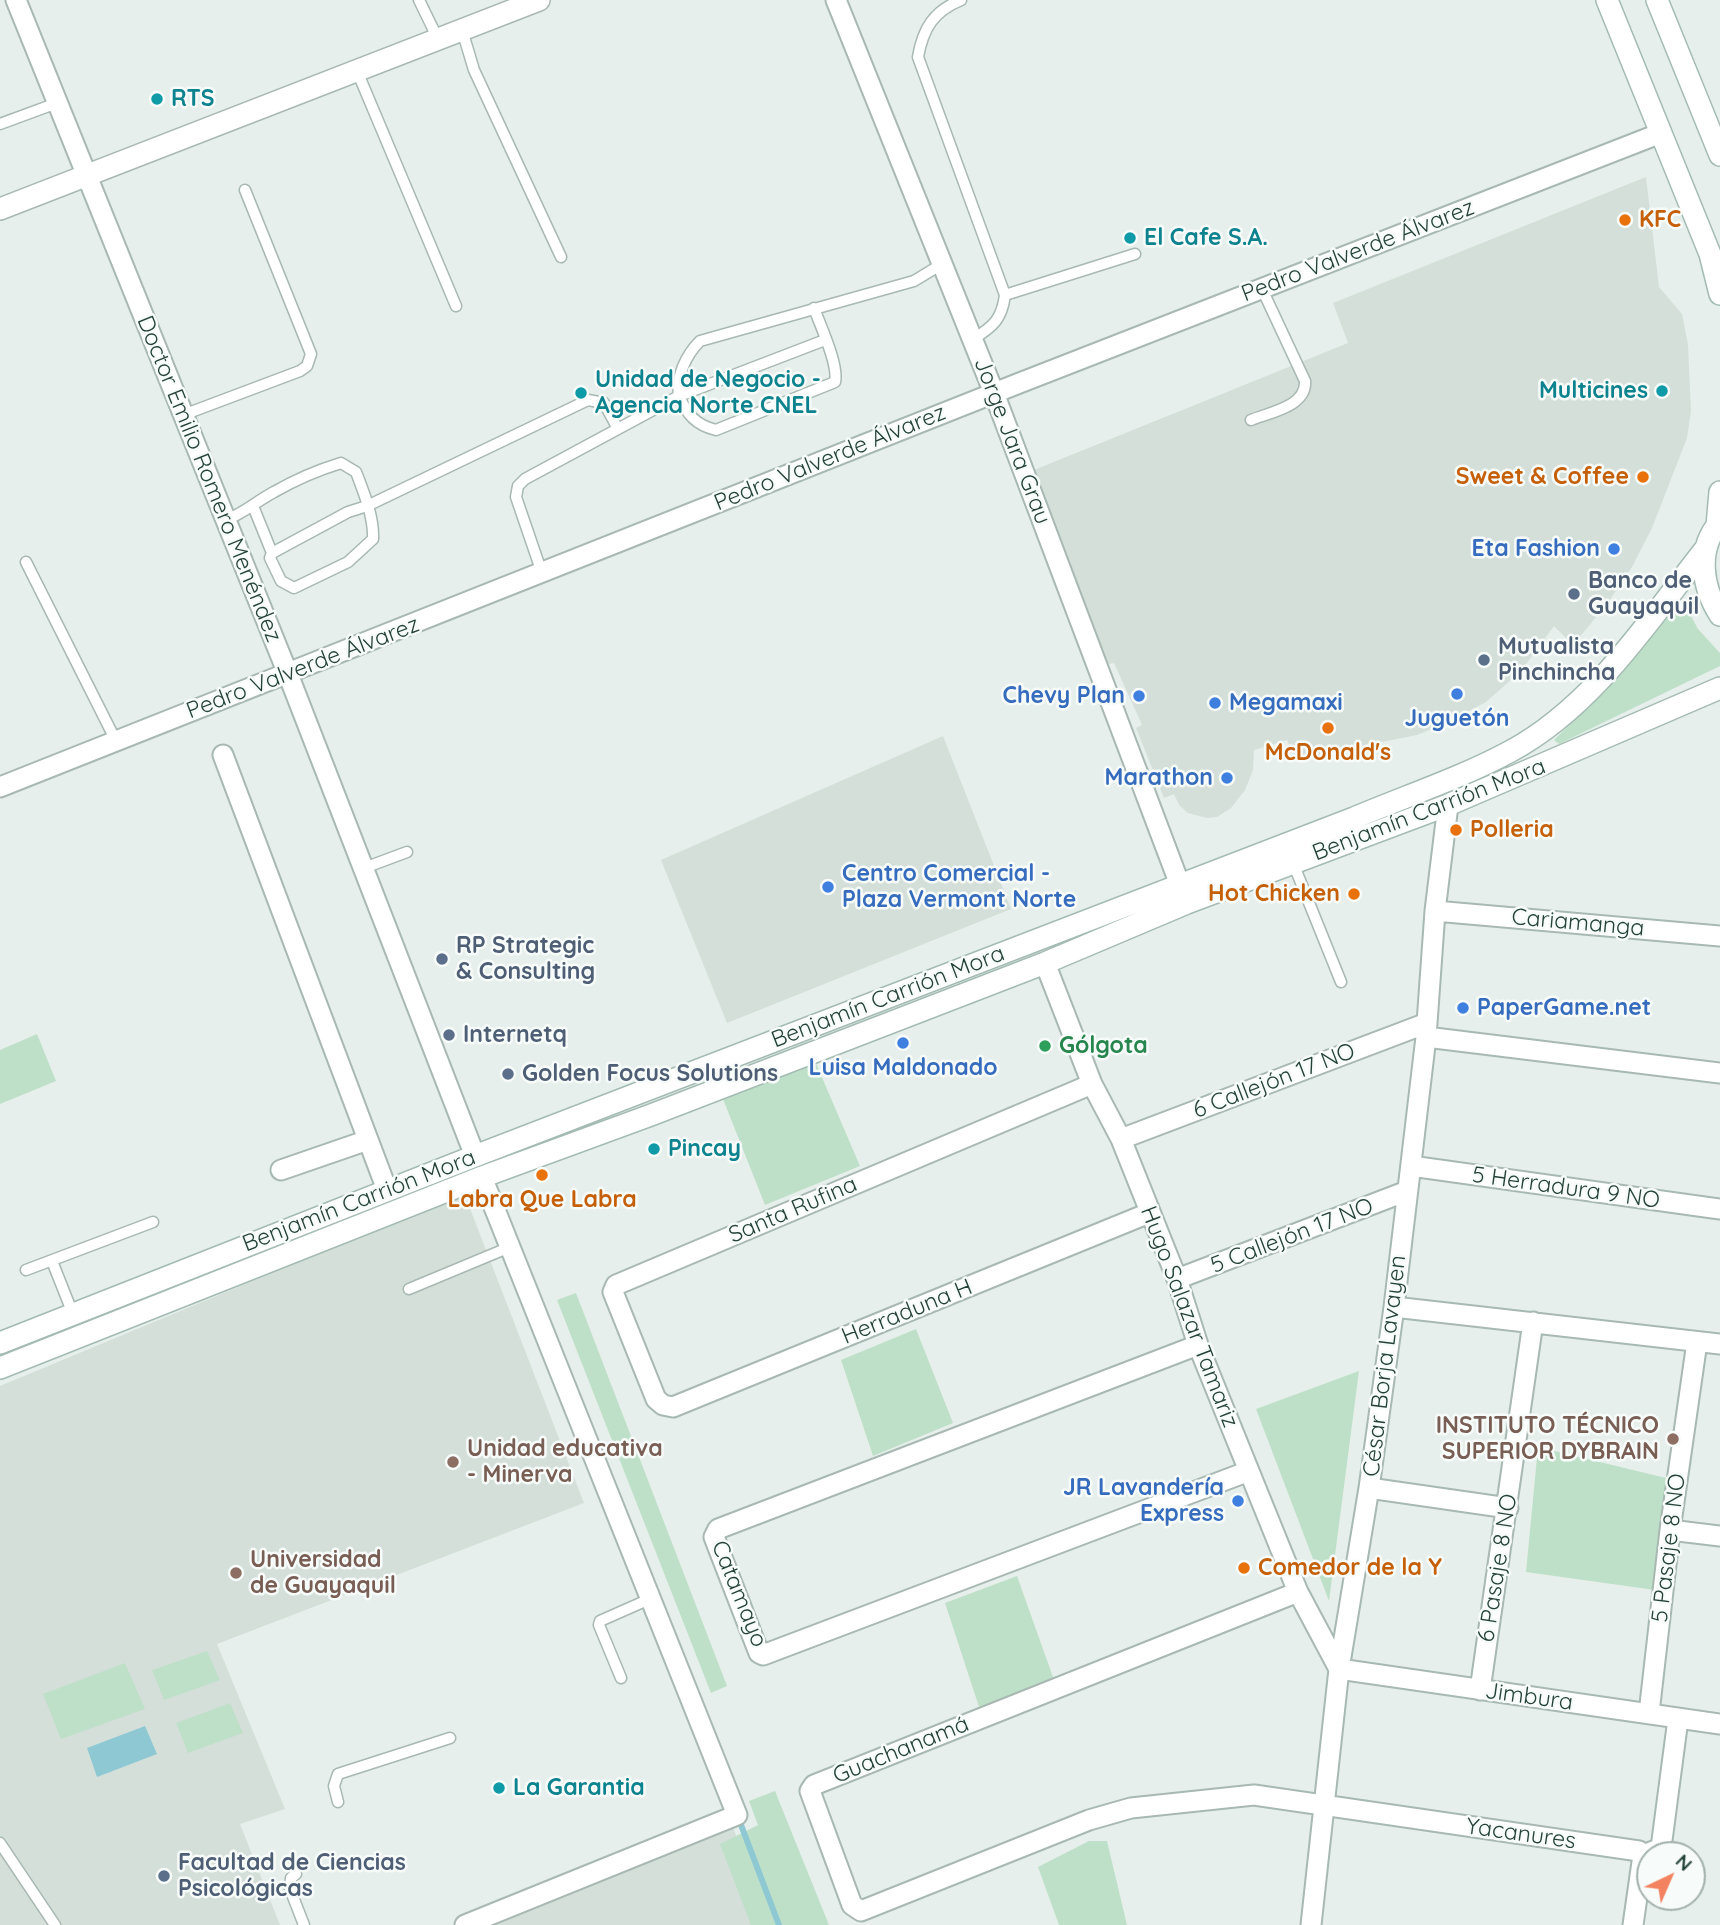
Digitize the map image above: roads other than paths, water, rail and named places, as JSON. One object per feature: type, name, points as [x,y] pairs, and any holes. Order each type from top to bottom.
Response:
[{"type":"main road","points":[[0,209],[539,0]]},
{"type":"main road","points":[[1606,0],[1710,254],[1720,295]]},
{"type":"main road","points":[[1657,0],[1720,155]]},
{"type":"main road","points":[[1720,492],[1718,524],[1706,548],[1703,574],[1710,599],[1720,615]]},
{"type":"main road","name":"Benjamín Carrión Mora","points":[[0,1343],[387,1190],[1354,818],[1512,750],[1568,709],[1601,678],[1706,548]]},
{"type":"main road","name":"Benjamín Carrión Mora","points":[[0,1368],[482,1177],[1045,963],[1187,903],[1448,805],[1720,688]]},
{"type":"street","name":"Doctor Emilio Romero Menéndez","points":[[16,0],[288,674],[475,1156]]},
{"type":"street","name":"Jorge Jara Grau","points":[[836,0],[994,393],[1180,885]]},
{"type":"street","name":"Pedro Valverde Álvarez","points":[[0,787],[994,393],[1661,133]]},
{"type":"street","points":[[223,755],[387,1190]]},
{"type":"street","name":"César Borja Lavayen","points":[[1311,1925],[1339,1669],[1369,1489],[1394,1307],[1427,1030],[1435,911],[1448,805]]},
{"type":"street","name":"Cariamanga","points":[[1435,911],[1720,936]]},
{"type":"street","name":"Hugo Salazar Tamariz","points":[[1045,963],[1092,1084],[1121,1139],[1177,1279],[1198,1345],[1298,1592],[1339,1669]]},
{"type":"street","points":[[1427,1030],[1720,1073]]},
{"type":"street","name":"6 Callejón 17 NO","points":[[1121,1139],[1427,1030]]},
{"type":"street","name":"Santa Rufina","points":[[663,1405],[656,1399],[613,1292],[616,1285],[1092,1084]]},
{"type":"street","points":[[281,1170],[368,1140]]},
{"type":"street","name":"5 Herradura 9 NO","points":[[1411,1166],[1720,1209]]},
{"type":"street","points":[[465,1925],[737,1815],[653,1598],[482,1177]]},
{"type":"street","name":"5 Callejón 17 NO","points":[[1177,1279],[1407,1191]]},
{"type":"street","name":"Herraduna H","points":[[663,1405],[673,1407],[1149,1213]]},
{"type":"street","points":[[1394,1307],[1720,1344]]},
{"type":"street","name":"6 Pasaje 8 NO","points":[[1480,1690],[1533,1322]]},
{"type":"street","name":"5 Pasaje 8 NO","points":[[1649,1713],[1670,1530],[1697,1342]]},
{"type":"street","name":"Catamayo","points":[[1198,1345],[718,1529],[714,1537],[759,1653],[763,1655],[1249,1471]]},
{"type":"street","points":[[1369,1489],[1507,1508]]},
{"type":"street","points":[[1670,1530],[1720,1536]]},
{"type":"street","name":"Guachanamá","points":[[1298,1592],[814,1785],[810,1791],[852,1905],[861,1911],[1089,1820],[1131,1808],[1254,1795],[1326,1806]]},
{"type":"street","name":"Jimbura","points":[[1339,1669],[1720,1724]]},
{"type":"street","points":[[1662,1841],[1678,1718]]},
{"type":"street","name":"Yacanures","points":[[1326,1806],[1636,1851]]},
{"type":"street","points":[[1633,1925],[1636,1904]]},
{"type":"lane","points":[[419,0],[438,39]]},
{"type":"lane","points":[[961,0],[930,20],[922,36],[918,57],[1005,295],[1003,312],[993,327],[972,340]]},
{"type":"lane","points":[[462,30],[474,70],[561,257]]},
{"type":"lane","points":[[357,70],[456,306]]},
{"type":"lane","points":[[0,124],[57,103]]},
{"type":"lane","points":[[183,415],[300,371],[307,366],[311,354],[245,190]]},
{"type":"lane","points":[[1005,295],[1135,254]]},
{"type":"lane","points":[[814,308],[835,367],[835,382],[716,430],[701,426],[690,417],[679,396],[677,384],[687,358],[700,341],[814,308],[914,281],[942,264]]},
{"type":"lane","points":[[1251,420],[1300,400],[1306,390],[1305,381],[1262,289]]},
{"type":"lane","points":[[542,573],[516,497],[518,486],[525,479],[679,396],[825,340]]},
{"type":"lane","points":[[272,554],[348,512],[367,506],[588,400],[604,403],[618,429]]},
{"type":"lane","points":[[226,520],[306,476],[341,463],[356,472],[374,523],[373,539],[348,562],[300,587],[287,587],[270,558],[272,554],[253,506]]},
{"type":"lane","points":[[26,562],[116,741]]},
{"type":"lane","points":[[364,868],[407,852]]},
{"type":"lane","points":[[1293,863],[1341,982]]},
{"type":"lane","points":[[26,1270],[153,1222]]},
{"type":"lane","points":[[409,1289],[511,1247]]},
{"type":"lane","points":[[52,1261],[73,1314]]},
{"type":"lane","points":[[621,1678],[599,1625],[600,1621],[653,1598]]},
{"type":"lane","points":[[338,1802],[334,1786],[338,1774],[450,1738]]},
{"type":"lane","points":[[0,1843],[55,1925]]},
{"type":"lane","points":[[296,1874],[291,1878],[289,1889],[304,1925]]},
{"type":"water","points":[[145,1726],[157,1754],[97,1777],[87,1748]]},
{"type":"waterway","points":[[738,1817],[779,1925]]},
{"type":"place","name":"RTS","points":[[157,99]]},
{"type":"place","name":"KFC","points":[[1625,220]]},
{"type":"place","name":"El Cafe S.A.","points":[[1130,238]]},
{"type":"place","name":"Multicines","points":[[1662,391]]},
{"type":"place","name":"Unidad de Negocio - Agencia Norte CNEL","points":[[581,393]]},
{"type":"place","name":"Sweet & Coffee","points":[[1643,477]]},
{"type":"place","name":"Eta Fashion","points":[[1614,549]]},
{"type":"place","name":"Banco de Guayaquil","points":[[1574,594]]},
{"type":"place","name":"Mutualista Pinchincha","points":[[1484,660]]},
{"type":"place","name":"Juguetón","points":[[1457,694]]},
{"type":"place","name":"Chevy Plan","points":[[1139,696]]},
{"type":"place","name":"Megamaxi","points":[[1215,703]]},
{"type":"place","name":"McDonald's","points":[[1328,728]]},
{"type":"place","name":"Marathon","points":[[1227,778]]},
{"type":"place","name":"Polleria","points":[[1456,830]]},
{"type":"place","name":"Centro Comercial - Plaza Vermont Norte","points":[[828,887]]},
{"type":"place","name":"Hot Chicken","points":[[1354,894]]},
{"type":"place","name":"RP Strategic & Consulting","points":[[442,959]]},
{"type":"place","name":"PaperGame.net","points":[[1463,1008]]},
{"type":"place","name":"Internetq","points":[[449,1035]]},
{"type":"place","name":"Luisa Maldonado","points":[[903,1043]]},
{"type":"place","name":"Gólgota","points":[[1045,1046]]},
{"type":"place","name":"Golden Focus Solutions","points":[[508,1074]]},
{"type":"place","name":"Pincay","points":[[654,1149]]},
{"type":"place","name":"Labra Que Labra","points":[[542,1175]]},
{"type":"place","name":"INSTITUTO TÉCNICO SUPERIOR DYBRAIN","points":[[1673,1439]]},
{"type":"place","name":"Unidad educativa - Minerva","points":[[453,1462]]},
{"type":"place","name":"JR Lavandería Express","points":[[1238,1501]]},
{"type":"place","name":"Comedor de la Y","points":[[1244,1568]]},
{"type":"place","name":"Universidad de Guayaquil","points":[[236,1573]]},
{"type":"place","name":"La Garantia","points":[[499,1788]]},
{"type":"place","name":"Facultad de Ciencias Psicológicas","points":[[164,1876]]}]
